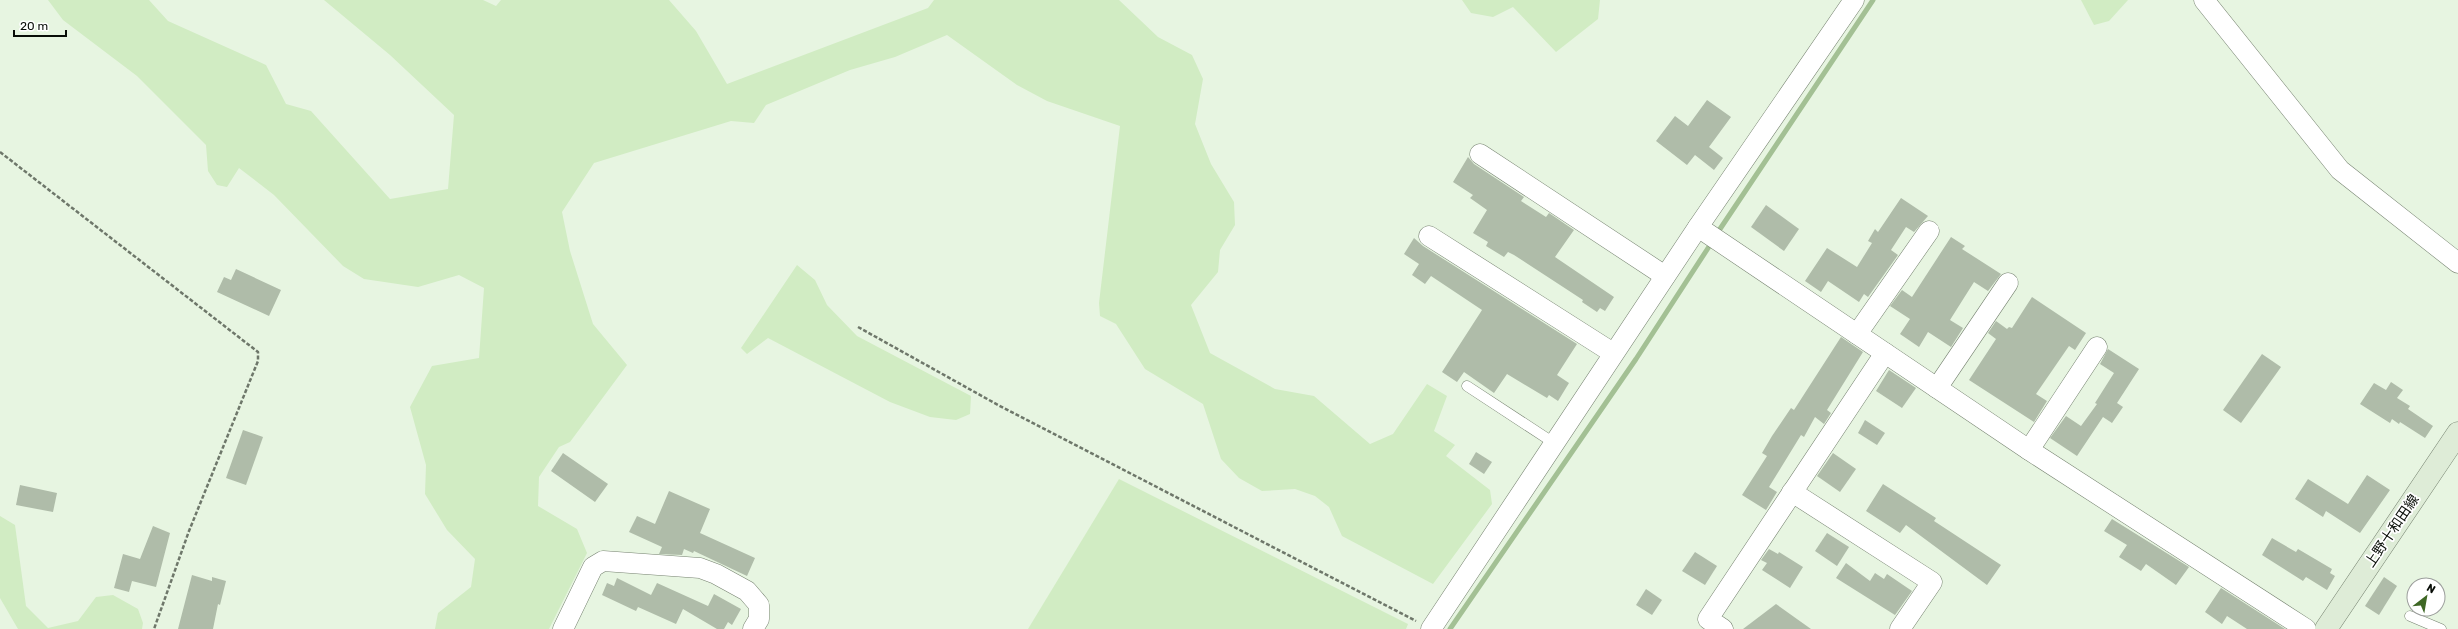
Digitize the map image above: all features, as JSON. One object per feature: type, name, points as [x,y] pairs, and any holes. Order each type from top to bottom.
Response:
[{"type":"main road","name":"上野十和田線","points":[[2332,627],[2458,433]]},
{"type":"street","points":[[1431,629],[1665,276],[1709,234],[1854,0]]},
{"type":"street","points":[[2204,0],[2340,170],[2458,263]]},
{"type":"street","points":[[1480,154],[1665,276]]},
{"type":"street","points":[[1857,334],[1929,231]]},
{"type":"street","points":[[1709,234],[2029,450],[2306,629]]},
{"type":"street","points":[[1429,236],[1613,353]]},
{"type":"street","points":[[1937,388],[2008,283]]},
{"type":"street","points":[[2029,450],[2097,346]]},
{"type":"street","points":[[1723,629],[1708,619],[1885,353]]},
{"type":"street","points":[[1792,492],[1932,582],[1900,629]]},
{"type":"street","points":[[563,629],[593,567],[603,561],[700,568],[716,574],[747,591],[759,605],[759,619],[753,629]]},
{"type":"lane","points":[[1467,386],[1554,443]]},
{"type":"lane","points":[[2412,617],[2441,629]]},
{"type":"path","points":[[0,152],[258,352],[258,361],[189,531],[154,629]]},
{"type":"path","points":[[858,327],[998,405],[1431,629]]},
{"type":"green space","points":[[48,0],[149,0],[168,21],[266,65],[286,104],[311,111],[390,199],[448,189],[454,115],[390,55],[324,0],[483,0],[496,6],[501,0],[669,0],[696,31],[727,84],[928,8],[934,0],[1119,0],[1158,37],[1192,55],[1203,79],[1195,124],[1211,164],[1234,202],[1235,225],[1220,250],[1218,272],[1191,305],[1210,353],[1275,389],[1314,396],[1370,444],[1393,434],[1427,384],[1447,396],[1434,431],[1455,445],[1446,456],[1490,490],[1492,504],[1433,584],[1342,536],[1329,507],[1315,496],[1295,489],[1262,491],[1239,478],[1221,459],[1203,404],[1145,369],[1116,324],[1100,316],[1099,303],[1120,126],[1047,101],[1017,85],[947,35],[895,57],[850,70],[766,105],[754,123],[731,121],[594,163],[562,212],[570,251],[593,324],[627,365],[570,442],[559,447],[539,477],[538,506],[577,529],[587,553],[549,629],[435,629],[438,613],[471,587],[475,559],[447,530],[425,494],[426,465],[410,407],[432,366],[479,358],[484,288],[459,275],[418,287],[364,279],[343,266],[274,195],[239,168],[227,187],[217,185],[208,171],[206,145],[137,76],[63,20]]},
{"type":"green space","points":[[1462,0],[1600,0],[1598,19],[1556,52],[1513,7],[1493,17],[1471,13]]},
{"type":"green space","points":[[2081,0],[2128,0],[2109,21],[2094,25]]},
{"type":"green space","points":[[797,265],[815,280],[827,305],[857,336],[971,396],[970,414],[956,420],[930,417],[890,402],[768,338],[747,354],[741,348]]},
{"type":"green space","points":[[1119,479],[1408,624],[1406,629],[1028,629]]},
{"type":"green space","points":[[0,516],[15,525],[26,606],[48,628],[78,621],[96,597],[113,595],[138,609],[143,623],[142,629],[18,629],[0,598]]},
{"type":"building","points":[[1707,100],[1731,117],[1709,147],[1723,158],[1714,170],[1695,155],[1687,165],[1656,141],[1675,116],[1688,126]]},
{"type":"building","points":[[1468,157],[1474,164],[1524,197],[1521,201],[1546,217],[1549,213],[1574,230],[1555,257],[1614,297],[1605,311],[1600,308],[1597,312],[1582,302],[1583,300],[1514,255],[1508,252],[1504,257],[1486,246],[1488,242],[1473,233],[1487,210],[1470,198],[1473,195],[1453,182]]},
{"type":"building","points":[[1901,198],[1928,216],[1914,232],[1906,227],[1891,250],[1898,255],[1868,297],[1864,294],[1859,302],[1828,281],[1821,292],[1805,281],[1827,248],[1857,267],[1872,243],[1868,241],[1875,229],[1878,232]]},
{"type":"building","points":[[1766,205],[1799,229],[1784,251],[1751,227]]},
{"type":"building","points":[[1951,237],[1965,246],[1962,249],[2001,274],[1988,291],[1974,282],[1950,320],[1963,328],[1951,347],[1928,332],[1919,347],[1900,334],[1910,319],[1890,306],[1902,290],[1912,297]]},
{"type":"building","points":[[1414,238],[1423,246],[1577,344],[1557,375],[1569,383],[1558,401],[1549,395],[1547,398],[1507,374],[1494,393],[1464,372],[1457,382],[1442,372],[1482,310],[1431,276],[1425,284],[1412,275],[1419,264],[1404,254]]},
{"type":"building","points":[[236,269],[281,290],[269,316],[217,292],[224,277],[231,280]]},
{"type":"building","points":[[2032,297],[2086,333],[2075,350],[2069,346],[2036,394],[2047,401],[2034,422],[1969,380],[1996,339],[1988,333],[1996,321],[2007,329],[2009,327],[2012,328]]},
{"type":"building","points":[[1841,337],[1863,352],[1827,410],[1831,413],[1824,424],[1815,417],[1804,437],[1801,435],[1769,487],[1777,492],[1766,510],[1742,495],[1767,456],[1762,453],[1772,436],[1791,408],[1794,410]]},
{"type":"building","points":[[2108,349],[2139,369],[2117,403],[2123,407],[2112,423],[2103,417],[2077,456],[2050,438],[2066,416],[2081,426],[2097,404],[2095,403],[2114,373],[2100,364]]},
{"type":"building","points":[[2262,354],[2281,367],[2241,423],[2223,410]]},
{"type":"building","points":[[1889,370],[1916,388],[1902,408],[1876,391]]},
{"type":"building","points":[[2391,382],[2403,390],[2397,398],[2410,406],[2408,409],[2433,426],[2425,438],[2400,422],[2399,424],[2392,419],[2390,423],[2360,404],[2374,383],[2386,390]]},
{"type":"building","points":[[1865,420],[1885,433],[1877,445],[1858,433]]},
{"type":"building","points":[[243,430],[263,437],[246,485],[226,478]]},
{"type":"building","points":[[1476,452],[1492,462],[1484,474],[1469,464]]},
{"type":"building","points":[[563,453],[608,484],[595,502],[551,471]]},
{"type":"building","points":[[1833,453],[1856,469],[1840,492],[1817,476]]},
{"type":"building","points":[[2367,475],[2390,490],[2360,533],[2326,511],[2323,517],[2295,499],[2308,479],[2348,504]]},
{"type":"building","points":[[1883,484],[1936,518],[1934,521],[2001,565],[1987,585],[1906,525],[1900,533],[1866,511]]},
{"type":"building","points":[[20,485],[57,493],[53,512],[16,505]]},
{"type":"building","points":[[669,491],[710,509],[700,533],[755,558],[747,576],[694,551],[693,553],[684,549],[682,555],[659,554],[662,547],[629,532],[637,516],[655,524]]},
{"type":"building","points":[[2112,519],[2189,567],[2176,585],[2146,564],[2141,571],[2119,557],[2127,545],[2104,531]]},
{"type":"building","points":[[153,526],[170,533],[156,587],[132,581],[129,592],[114,588],[123,554],[140,559]]},
{"type":"building","points":[[1827,533],[1849,547],[1837,566],[1815,551]]},
{"type":"building","points":[[2272,538],[2296,552],[2298,549],[2332,569],[2330,573],[2335,576],[2327,590],[2306,577],[2303,581],[2262,555]]},
{"type":"building","points":[[1769,549],[1778,554],[1779,552],[1803,567],[1790,588],[1762,570],[1767,563],[1761,560]]},
{"type":"building","points":[[1695,552],[1717,566],[1705,585],[1682,571]]},
{"type":"building","points":[[1846,563],[1870,581],[1875,573],[1884,579],[1887,574],[1912,591],[1895,615],[1836,578]]},
{"type":"building","points":[[192,575],[212,581],[212,577],[226,581],[220,605],[218,604],[213,629],[178,629]]},
{"type":"building","points":[[2384,577],[2397,586],[2379,615],[2365,606]]},
{"type":"building","points":[[617,578],[651,595],[657,583],[708,606],[714,594],[741,609],[732,625],[728,622],[724,629],[717,629],[683,609],[676,624],[638,607],[636,611],[602,595],[607,583],[614,586]]},
{"type":"building","points":[[2221,588],[2285,629],[2247,629],[2227,616],[2222,624],[2205,612]]},
{"type":"building","points":[[1646,589],[1662,600],[1652,615],[1636,605]]},
{"type":"building","points":[[1776,604],[1811,629],[1743,629]]},
{"type":"waterway","points":[[1716,235],[1873,0]]},
{"type":"waterway","points":[[1450,629],[1636,359],[1712,242]]}]
